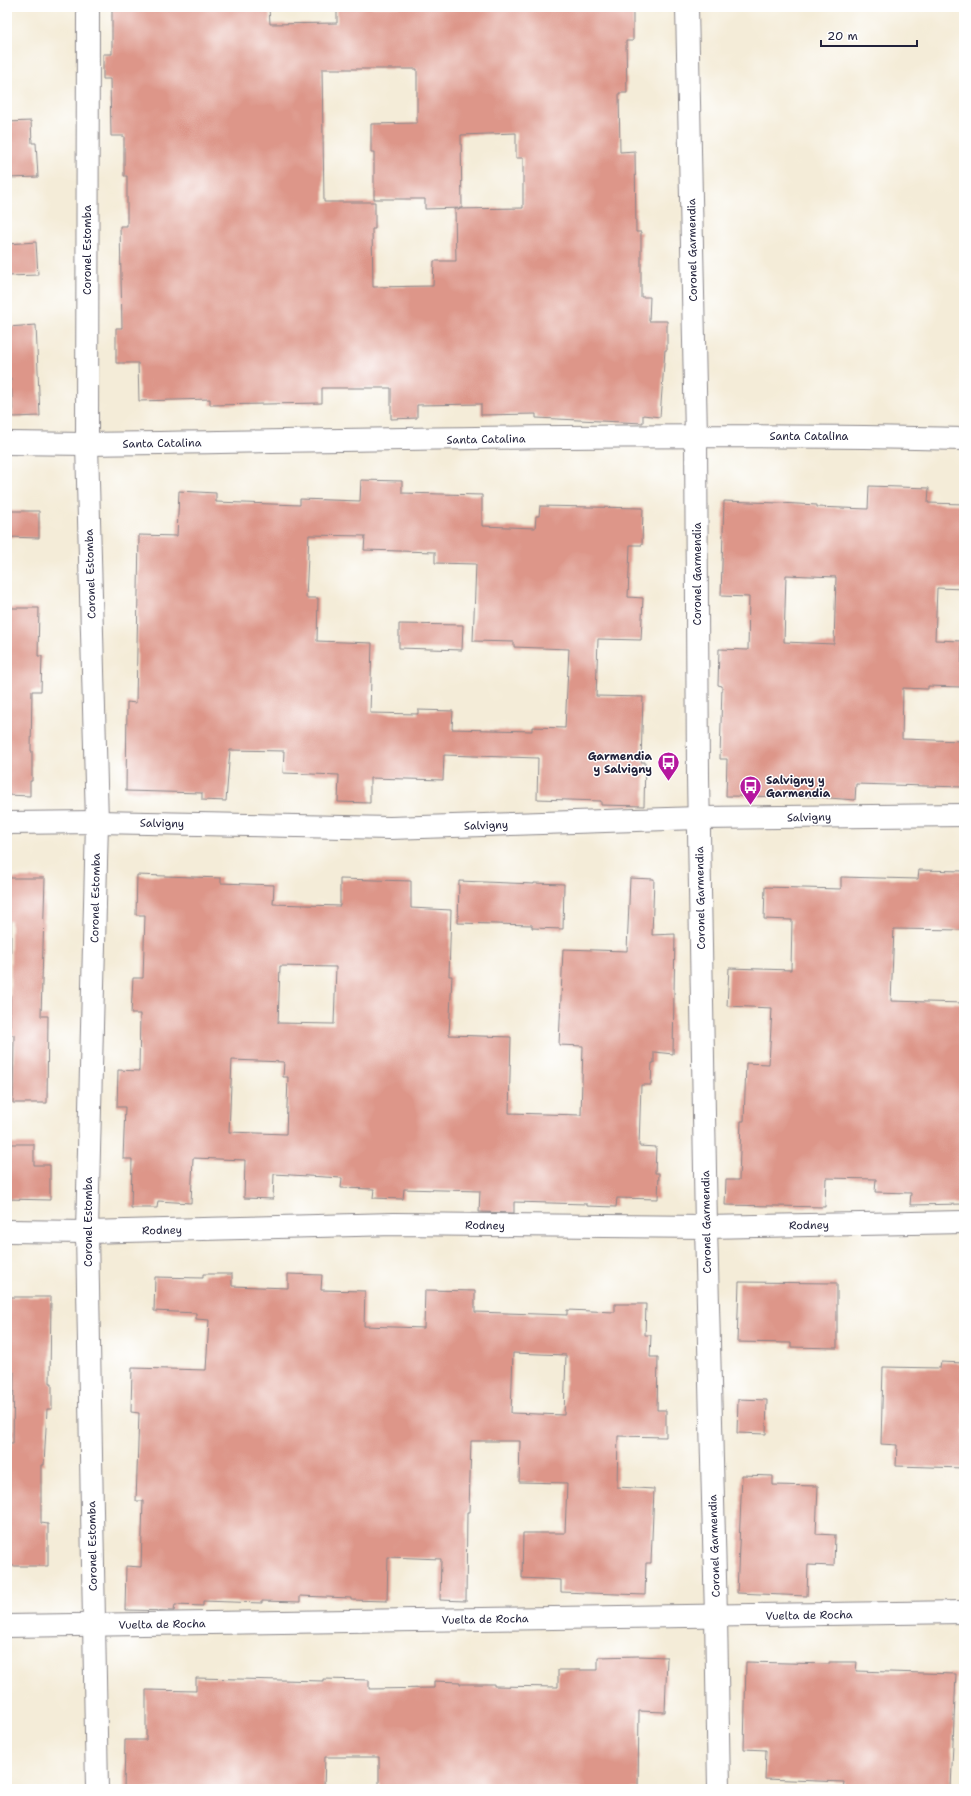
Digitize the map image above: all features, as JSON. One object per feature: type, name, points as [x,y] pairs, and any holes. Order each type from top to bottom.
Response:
[{"type":"street","name":"Coronel Estomba","points":[[88,7],[87,444],[97,822],[88,1232],[93,1625],[97,1789]]},
{"type":"street","name":"Coronel Garmendia","points":[[687,7],[696,436],[699,818],[706,1227],[719,1789]]},
{"type":"street","name":"Santa Catalina","points":[[7,443],[87,444],[696,436],[847,436],[964,439]]},
{"type":"street","name":"Salvigny","points":[[7,823],[97,822],[390,828],[699,818],[964,815]]},
{"type":"street","name":"Rodney","points":[[7,1231],[88,1232],[394,1224],[706,1227],[964,1222]]},
{"type":"street","name":"Vuelta de Rocha","points":[[7,1626],[964,1612]]},
{"type":"building","points":[[112,7],[269,7],[270,24],[337,23],[337,7],[633,7],[633,41],[626,41],[627,93],[619,93],[620,152],[635,151],[636,232],[641,232],[641,297],[650,297],[649,321],[667,321],[667,350],[665,350],[660,417],[643,415],[643,423],[536,418],[536,414],[481,415],[481,404],[417,405],[417,418],[391,419],[391,388],[322,388],[322,403],[210,405],[210,399],[139,401],[138,363],[116,363],[116,328],[122,328],[120,226],[127,226],[127,176],[124,176],[124,136],[111,136],[110,79],[103,79],[103,54],[112,54]],"holes":[[[322,69],[417,69],[417,123],[371,124],[371,152],[374,152],[374,199],[425,199],[425,209],[462,208],[461,135],[516,133],[516,158],[523,158],[523,208],[455,209],[456,261],[434,261],[433,286],[373,287],[372,229],[375,229],[375,202],[324,202]]]},
{"type":"building","points":[[31,121],[32,143],[36,143],[38,177],[7,178],[7,122]]},
{"type":"building","points":[[36,242],[38,275],[7,276],[7,244]]},
{"type":"building","points":[[36,325],[40,416],[13,417],[11,378],[7,378],[7,327]]},
{"type":"building","points":[[361,480],[402,481],[402,493],[482,495],[482,526],[535,528],[536,516],[539,516],[540,506],[643,508],[642,545],[630,545],[628,597],[643,598],[641,640],[598,639],[596,696],[643,697],[641,762],[645,762],[644,806],[601,805],[601,801],[537,799],[538,758],[444,755],[443,780],[370,778],[370,803],[338,802],[339,775],[283,773],[284,751],[230,750],[226,801],[202,800],[202,793],[126,791],[127,702],[136,703],[139,535],[177,536],[179,491],[216,493],[216,502],[300,505],[300,499],[360,501]],"holes":[[[309,535],[365,536],[364,550],[435,552],[435,563],[476,564],[473,641],[514,642],[514,647],[569,649],[565,728],[532,727],[532,731],[452,729],[453,711],[418,710],[418,714],[370,713],[372,643],[317,641],[318,598],[306,598]]]},
{"type":"building","points":[[869,486],[929,488],[928,503],[964,504],[964,589],[937,588],[935,640],[962,641],[961,687],[928,686],[928,689],[903,688],[902,739],[963,741],[962,787],[856,784],[855,800],[816,797],[726,796],[727,759],[720,759],[722,686],[718,685],[719,649],[748,650],[749,597],[721,596],[724,501],[868,509]],"holes":[[[786,575],[836,577],[834,644],[784,642]]]},
{"type":"building","points":[[7,511],[39,511],[39,538],[7,537]]},
{"type":"building","points":[[7,608],[39,608],[38,656],[42,656],[41,691],[32,691],[32,781],[30,781],[30,796],[7,795]]},
{"type":"building","points":[[399,624],[463,625],[462,650],[399,648]]},
{"type":"building","points":[[919,870],[964,871],[964,930],[894,929],[891,1001],[964,1003],[964,1204],[910,1205],[911,1193],[875,1192],[876,1179],[826,1178],[825,1207],[725,1205],[726,1180],[739,1180],[741,1121],[744,1121],[746,1063],[769,1064],[772,1008],[727,1006],[729,968],[791,970],[792,920],[764,919],[765,887],[841,889],[841,877],[918,879]]},
{"type":"building","points":[[137,875],[221,878],[221,883],[274,885],[273,904],[340,906],[340,879],[411,881],[411,908],[451,910],[449,976],[452,976],[449,1035],[511,1037],[509,1113],[581,1115],[583,1046],[559,1045],[563,949],[627,951],[630,878],[654,879],[652,935],[675,934],[673,1054],[654,1052],[651,1085],[641,1085],[639,1146],[656,1147],[655,1173],[659,1173],[658,1199],[617,1198],[616,1207],[587,1206],[587,1204],[514,1202],[514,1213],[479,1212],[480,1191],[404,1189],[403,1199],[373,1198],[374,1189],[341,1188],[342,1178],[274,1174],[273,1199],[244,1198],[245,1160],[193,1158],[191,1203],[158,1201],[157,1208],[131,1208],[132,1159],[123,1159],[125,1107],[117,1107],[118,1070],[139,1071],[140,1014],[131,1014],[133,978],[143,978],[145,915],[136,915]],"holes":[[[280,966],[336,967],[334,1024],[278,1023]],[[232,1060],[284,1062],[283,1077],[288,1077],[286,1134],[229,1132]]]},
{"type":"building","points":[[7,878],[45,878],[41,1016],[48,1016],[47,1103],[13,1103],[14,1035],[10,1035],[11,921],[7,921]]},
{"type":"building","points":[[459,881],[564,884],[563,929],[532,928],[532,925],[458,923]]},
{"type":"building","points":[[7,1144],[34,1144],[34,1165],[50,1165],[50,1200],[7,1199]]},
{"type":"building","points":[[203,1274],[232,1274],[232,1286],[288,1288],[288,1274],[322,1275],[321,1290],[365,1291],[364,1326],[424,1328],[425,1290],[475,1291],[475,1312],[567,1315],[567,1310],[615,1312],[615,1304],[646,1304],[645,1335],[651,1335],[650,1357],[658,1357],[657,1410],[666,1410],[666,1437],[618,1436],[617,1487],[654,1489],[651,1563],[646,1563],[645,1595],[561,1592],[561,1580],[522,1578],[523,1533],[565,1533],[567,1483],[519,1482],[520,1441],[471,1441],[469,1512],[467,1512],[466,1601],[440,1600],[441,1559],[388,1557],[387,1601],[300,1596],[300,1602],[262,1601],[262,1603],[203,1601],[203,1606],[175,1605],[174,1611],[125,1610],[126,1566],[141,1567],[143,1501],[136,1501],[139,1413],[131,1412],[132,1368],[206,1370],[209,1320],[196,1319],[196,1313],[154,1311],[155,1277],[203,1278]],"holes":[[[513,1353],[566,1355],[564,1415],[511,1413]]]},
{"type":"building","points":[[739,1282],[837,1283],[837,1348],[791,1347],[791,1343],[737,1342]]},
{"type":"building","points":[[7,1297],[51,1297],[50,1383],[52,1383],[52,1409],[47,1409],[44,1465],[41,1465],[41,1523],[48,1524],[48,1566],[7,1566],[7,1478],[9,1443],[13,1443],[14,1372],[7,1372]]},
{"type":"building","points":[[941,1362],[964,1363],[964,1468],[896,1466],[897,1445],[881,1444],[883,1367],[940,1368]]},
{"type":"building","points":[[738,1399],[767,1400],[766,1434],[737,1433]]},
{"type":"building","points":[[742,1475],[773,1476],[773,1485],[818,1486],[816,1534],[835,1535],[834,1566],[808,1565],[807,1596],[737,1593]]},
{"type":"building","points":[[598,1657],[667,1657],[665,1712],[639,1711],[638,1789],[379,1789],[379,1757],[325,1757],[324,1789],[124,1789],[125,1740],[146,1740],[146,1690],[196,1691],[196,1678],[323,1681],[323,1679],[369,1680],[369,1689],[434,1688],[434,1681],[460,1682],[460,1684],[494,1684],[494,1686],[558,1687],[558,1670],[598,1670]]},
{"type":"building","points":[[746,1662],[829,1664],[829,1662],[857,1662],[856,1671],[956,1674],[951,1789],[843,1789],[844,1782],[765,1779],[766,1750],[744,1749]]},
{"type":"place","name":"Garmendia y Salvigny","points":[[668,782]]},
{"type":"place","name":"Salvigny y Garmendia","points":[[751,806]]}]
